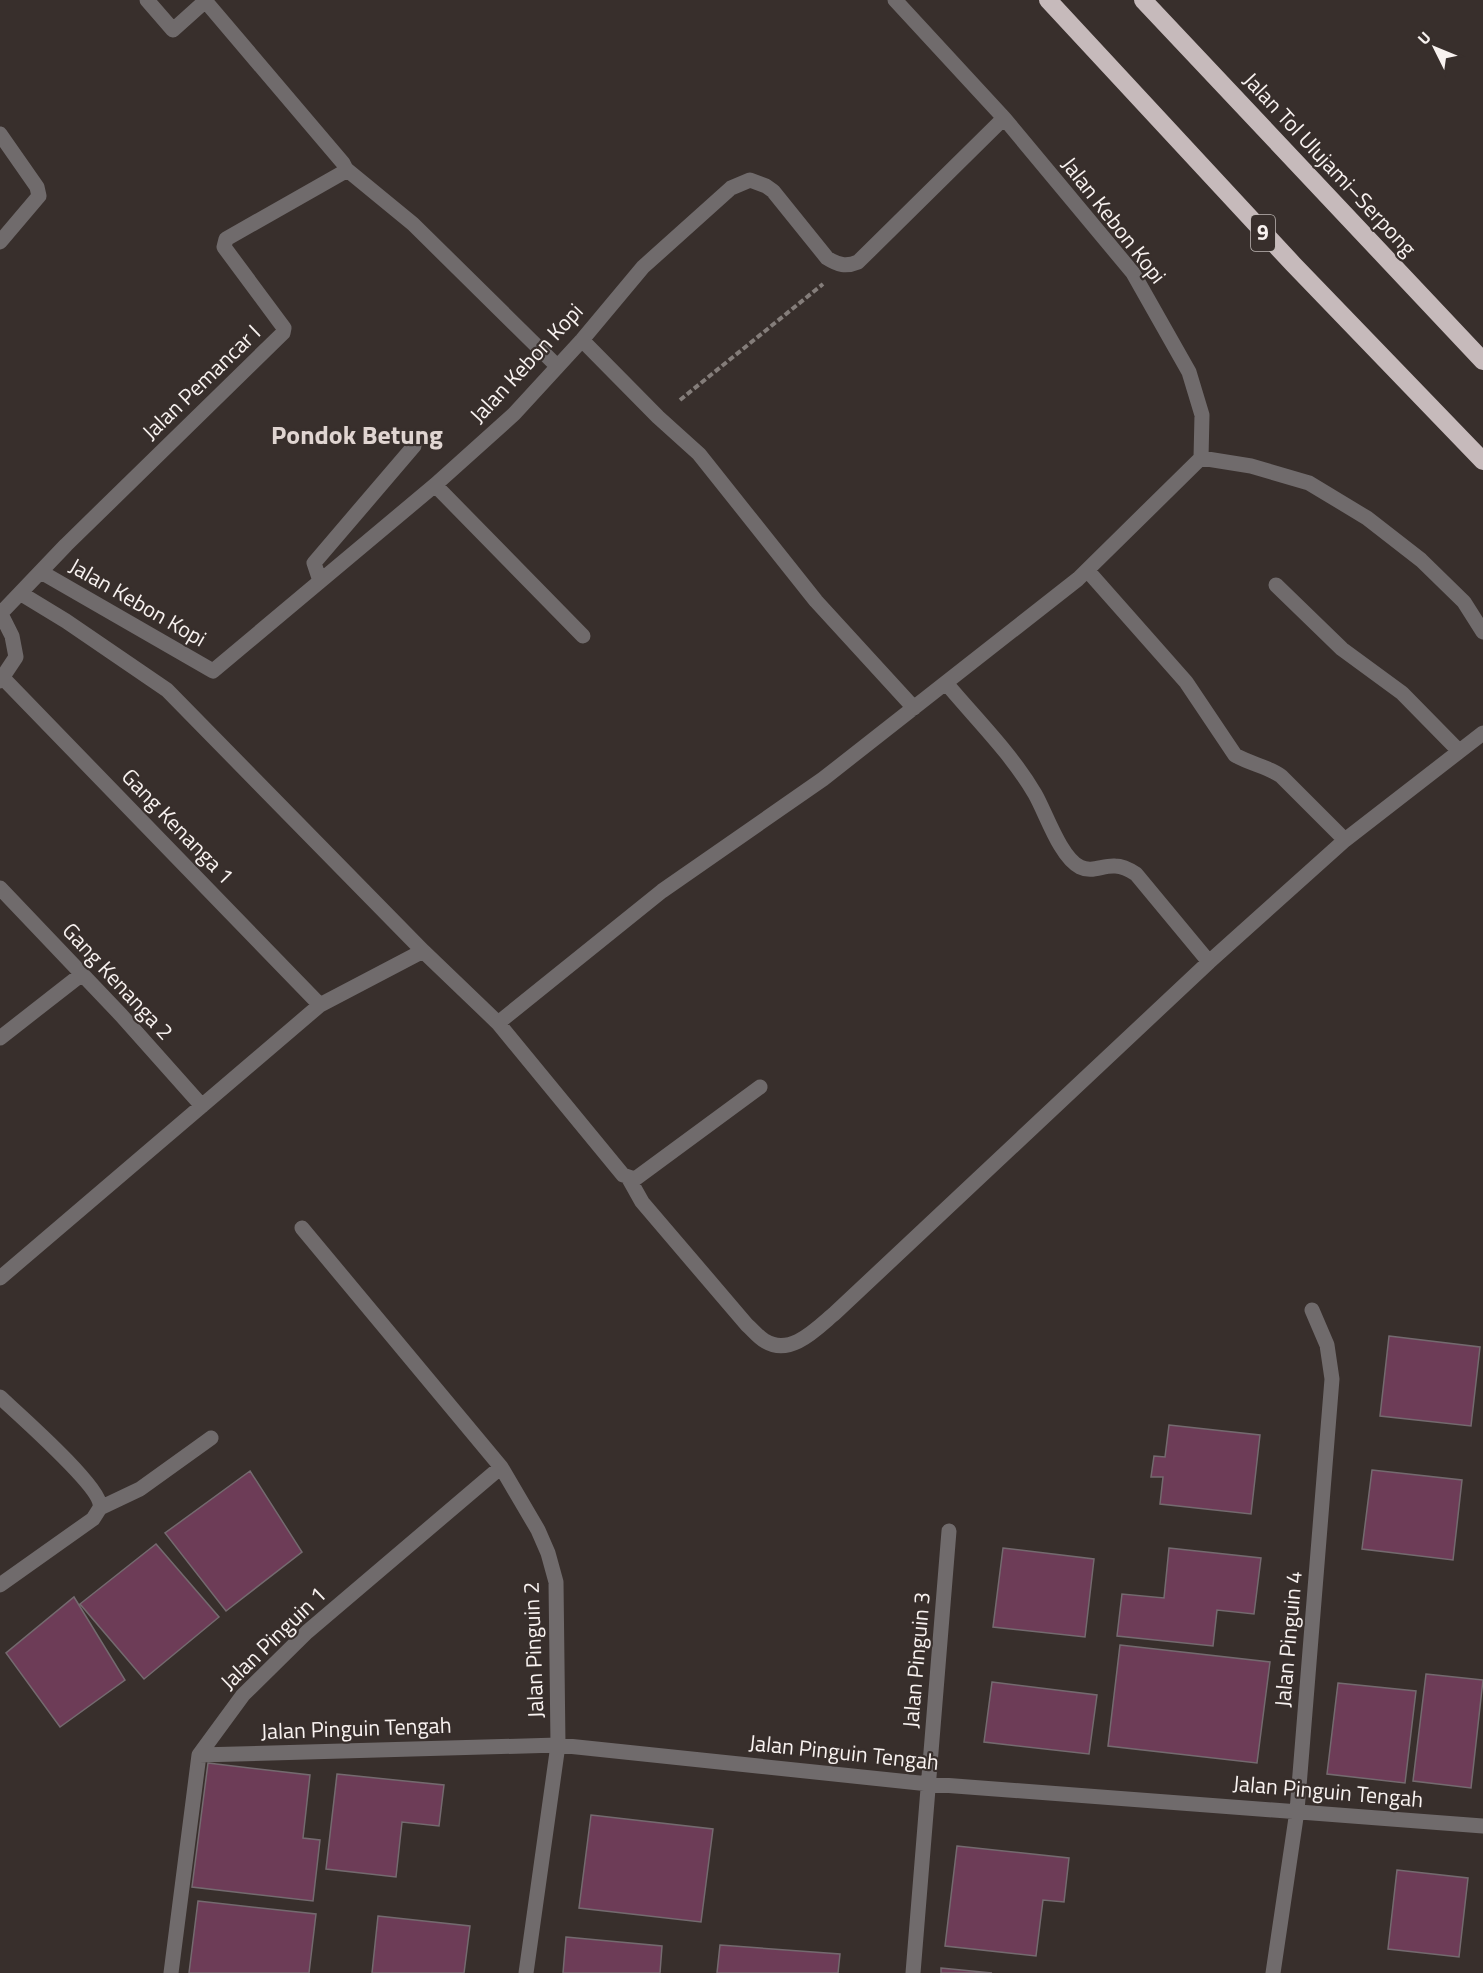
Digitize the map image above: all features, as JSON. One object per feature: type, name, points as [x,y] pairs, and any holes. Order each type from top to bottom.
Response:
[{"type":"highway","name":"9","points":[[1048,0],[1293,264],[1483,461]]},
{"type":"highway","name":"Jalan Tol Ulujami–Serpong","points":[[1143,0],[1483,361]]},
{"type":"street","points":[[147,0],[172,30],[202,4],[210,2],[343,163],[345,170],[413,224],[558,366]]},
{"type":"street","name":"Jalan Kebon Kopi","points":[[895,0],[1004,118],[1133,273],[1189,372],[1202,415],[1201,458]]},
{"type":"street","points":[[845,266],[858,262],[1004,118]]},
{"type":"street","points":[[0,134],[37,187],[39,196],[0,242]]},
{"type":"street","name":"Jalan Pemancar I","points":[[0,614],[283,333],[284,328],[224,247],[226,239],[345,170]]},
{"type":"street","name":"Jalan Kebon Kopi","points":[[41,572],[213,671],[435,485],[514,414],[643,267],[731,188],[750,180],[766,186],[827,258],[835,264],[845,266]]},
{"type":"street","points":[[582,339],[658,417],[699,454],[816,601],[914,708]]},
{"type":"street","points":[[320,581],[314,563],[414,446]]},
{"type":"street","points":[[498,1023],[662,891],[823,779],[1087,570],[1201,458],[1251,466],[1309,483],[1366,518],[1421,560],[1457,595],[1483,632]]},
{"type":"street","points":[[435,485],[584,636]]},
{"type":"street","points":[[1087,570],[1186,682],[1234,755],[1245,761],[1270,768],[1281,776],[1345,840]]},
{"type":"street","points":[[1276,585],[1342,650],[1402,693],[1459,751]]},
{"type":"street","points":[[20,593],[66,621],[167,690],[423,951],[498,1023],[623,1175],[635,1179],[760,1087]]},
{"type":"street","points":[[0,614],[12,636],[16,657],[2,680]]},
{"type":"street","name":"Gang Kenanga 1","points":[[2,680],[321,1005]]},
{"type":"street","points":[[946,683],[1019,770],[1035,795],[1061,848],[1078,866],[1089,870],[1115,865],[1125,867],[1136,874],[1209,962]]},
{"type":"street","points":[[628,1178],[642,1202],[763,1341],[772,1345],[785,1346],[802,1340],[835,1313],[1209,962],[1345,840],[1483,733]]},
{"type":"street","name":"Gang Kenanga 2","points":[[0,888],[202,1106]]},
{"type":"street","points":[[0,1278],[321,1005],[423,951]]},
{"type":"street","points":[[0,1038],[82,974]]},
{"type":"street","name":"Jalan Pinguin 2","points":[[302,1228],[501,1467],[538,1530],[548,1553],[556,1582],[558,1745],[526,1973]]},
{"type":"street","name":"Jalan Pinguin 4","points":[[1273,1973],[1298,1811],[1332,1379],[1327,1345],[1312,1310]]},
{"type":"street","points":[[0,1397],[71,1464],[98,1496],[101,1503],[93,1518],[0,1585]]},
{"type":"street","points":[[100,1508],[140,1489],[211,1438]]},
{"type":"street","name":"Jalan Pinguin 1","points":[[171,1973],[200,1755],[243,1695],[307,1632],[501,1467]]},
{"type":"street","name":"Jalan Pinguin 3","points":[[913,1973],[949,1531]]},
{"type":"street","name":"Jalan Pinguin Tengah","points":[[200,1755],[558,1745],[929,1784],[1483,1826]]},
{"type":"path","points":[[658,417],[845,266]]},
{"type":"building","points":[[1389,1336],[1480,1347],[1471,1426],[1380,1416]]},
{"type":"building","points":[[1169,1425],[1260,1435],[1251,1514],[1160,1504],[1163,1477],[1151,1477],[1154,1456],[1165,1457]]},
{"type":"building","points":[[1372,1470],[1462,1480],[1453,1560],[1362,1549]]},
{"type":"building","points":[[250,1471],[302,1552],[226,1611],[165,1533]]},
{"type":"building","points":[[156,1544],[219,1617],[144,1679],[80,1604]]},
{"type":"building","points":[[1003,1548],[1094,1559],[1085,1637],[993,1627]]},
{"type":"building","points":[[1169,1548],[1261,1558],[1254,1614],[1217,1610],[1213,1646],[1117,1636],[1122,1594],[1164,1598]]},
{"type":"building","points":[[74,1597],[125,1680],[60,1727],[6,1653]]},
{"type":"building","points":[[1120,1645],[1270,1662],[1257,1763],[1108,1746]]},
{"type":"building","points":[[1426,1674],[1483,1680],[1471,1788],[1413,1781]]},
{"type":"building","points":[[992,1682],[1097,1695],[1089,1754],[984,1742]]},
{"type":"building","points":[[1338,1683],[1416,1691],[1405,1783],[1327,1774]]},
{"type":"building","points":[[208,1763],[310,1775],[303,1838],[320,1840],[313,1901],[192,1887]]},
{"type":"building","points":[[337,1774],[444,1785],[439,1826],[402,1822],[396,1877],[326,1869]]},
{"type":"building","points":[[591,1815],[713,1829],[701,1922],[579,1908]]},
{"type":"building","points":[[957,1846],[1069,1858],[1064,1902],[1043,1900],[1036,1956],[945,1946]]},
{"type":"building","points":[[1397,1870],[1468,1878],[1459,1957],[1388,1949]]},
{"type":"building","points":[[198,1901],[316,1914],[309,1973],[189,1973]]},
{"type":"building","points":[[378,1916],[470,1926],[464,1973],[372,1973]]},
{"type":"building","points":[[566,1937],[662,1946],[660,1973],[563,1973]]},
{"type":"building","points":[[720,1945],[840,1954],[838,1973],[717,1973]]},
{"type":"building","points":[[941,1968],[992,1973],[941,1973]]},
{"type":"district","name":"Pondok Betung","points":[[357,435]]}]
